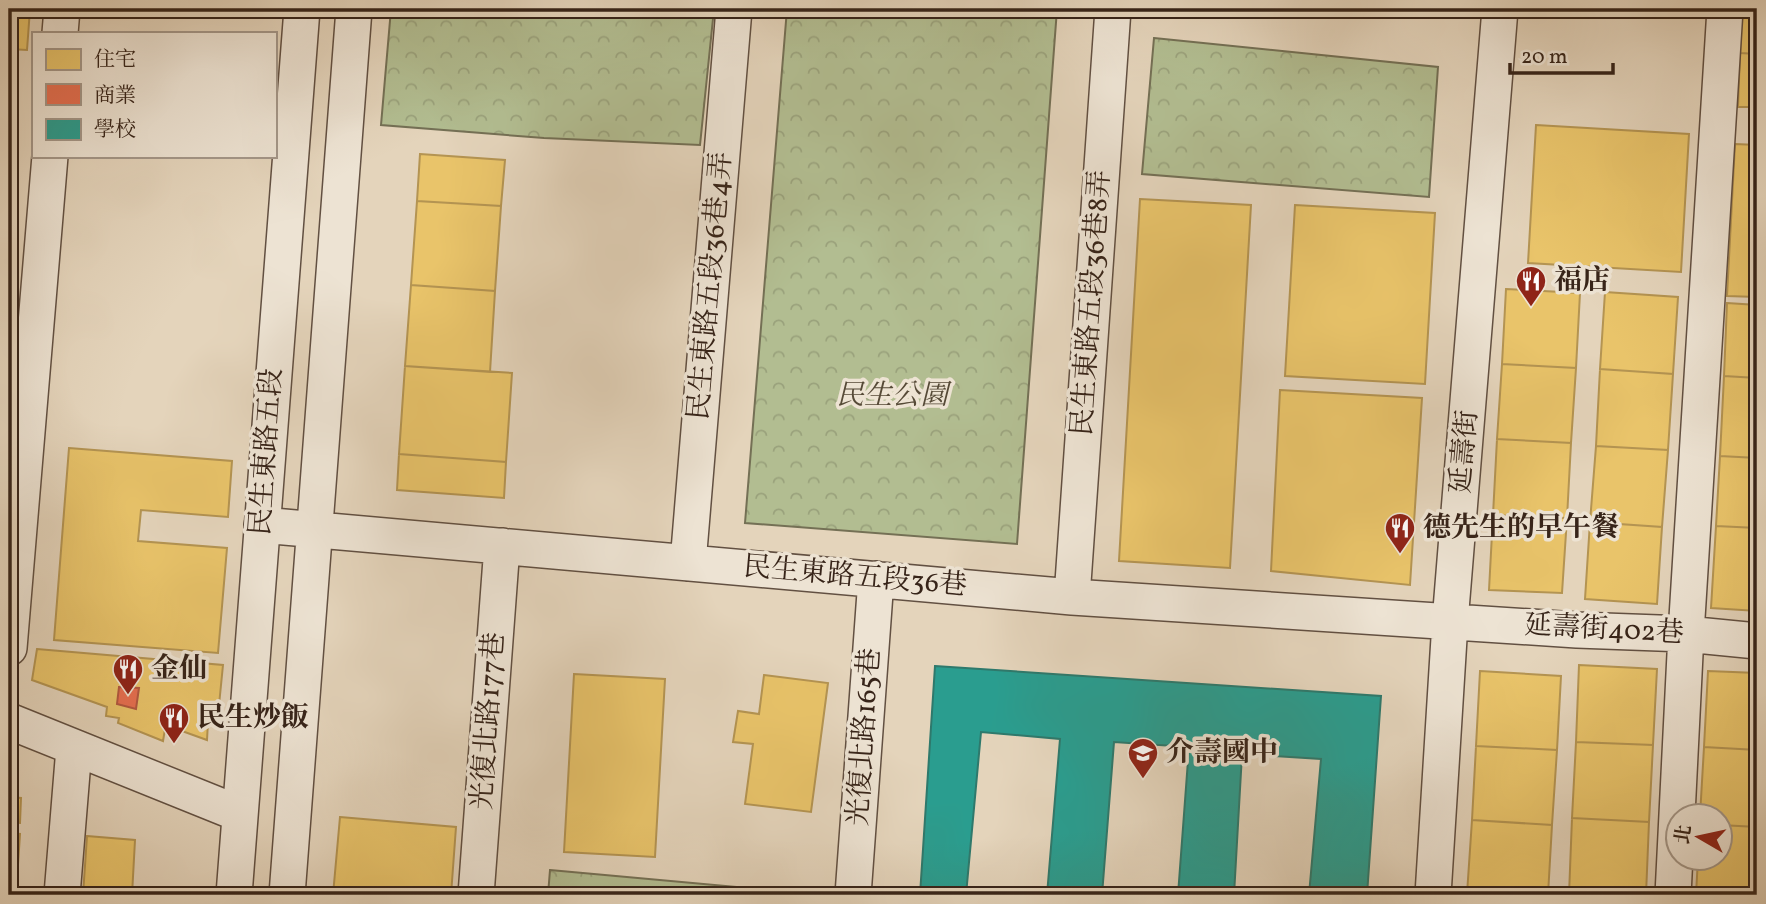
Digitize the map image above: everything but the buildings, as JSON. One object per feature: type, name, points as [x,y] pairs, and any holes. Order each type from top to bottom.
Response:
[{"type":"street","points":[[60,32],[62,9]]},
{"type":"street","name":"民生東路五段","points":[[234,895],[302,9]]},
{"type":"street","name":"民生東路五段","points":[[286,895],[354,9]]},
{"type":"street","name":"民生東路五段36巷4弄","points":[[688,563],[734,9]]},
{"type":"street","name":"民生東路五段36巷8弄","points":[[1072,597],[1113,9]]},
{"type":"street","name":"延壽街","points":[[1433,895],[1450,622],[1500,9]]},
{"type":"street","points":[[1673,895],[1686,634],[1725,9]]},
{"type":"street","points":[[9,648],[50,158]]},
{"type":"street","name":"民生東路五段36巷","points":[[262,525],[1072,597],[1450,622]]},
{"type":"street","name":"光復北路177巷","points":[[476,895],[502,546]]},
{"type":"street","name":"光復北路165巷","points":[[853,895],[876,579]]},
{"type":"street","name":"延壽街402巷","points":[[1450,622],[1686,634],[1757,641]]},
{"type":"street","points":[[9,721],[240,814]]},
{"type":"street","points":[[62,895],[74,748]]},
{"type":"green space","points":[[391,9],[714,9],[700,145],[544,138],[381,125]]},
{"type":"green space","name":"民生公園","points":[[787,9],[1057,9],[1017,544],[745,523]]},
{"type":"green space","points":[[1154,38],[1438,67],[1429,197],[1142,174]]},
{"type":"green space","points":[[550,870],[823,895],[548,895]]},
{"type":"place","name":"福店","points":[[1531,308]]},
{"type":"place","name":"德先生的早午餐","points":[[1400,555]]},
{"type":"place","name":"金仙","points":[[128,696]]},
{"type":"place","name":"民生炒飯","points":[[174,745]]},
{"type":"place","name":"介壽國中","points":[[1143,780]]}]
